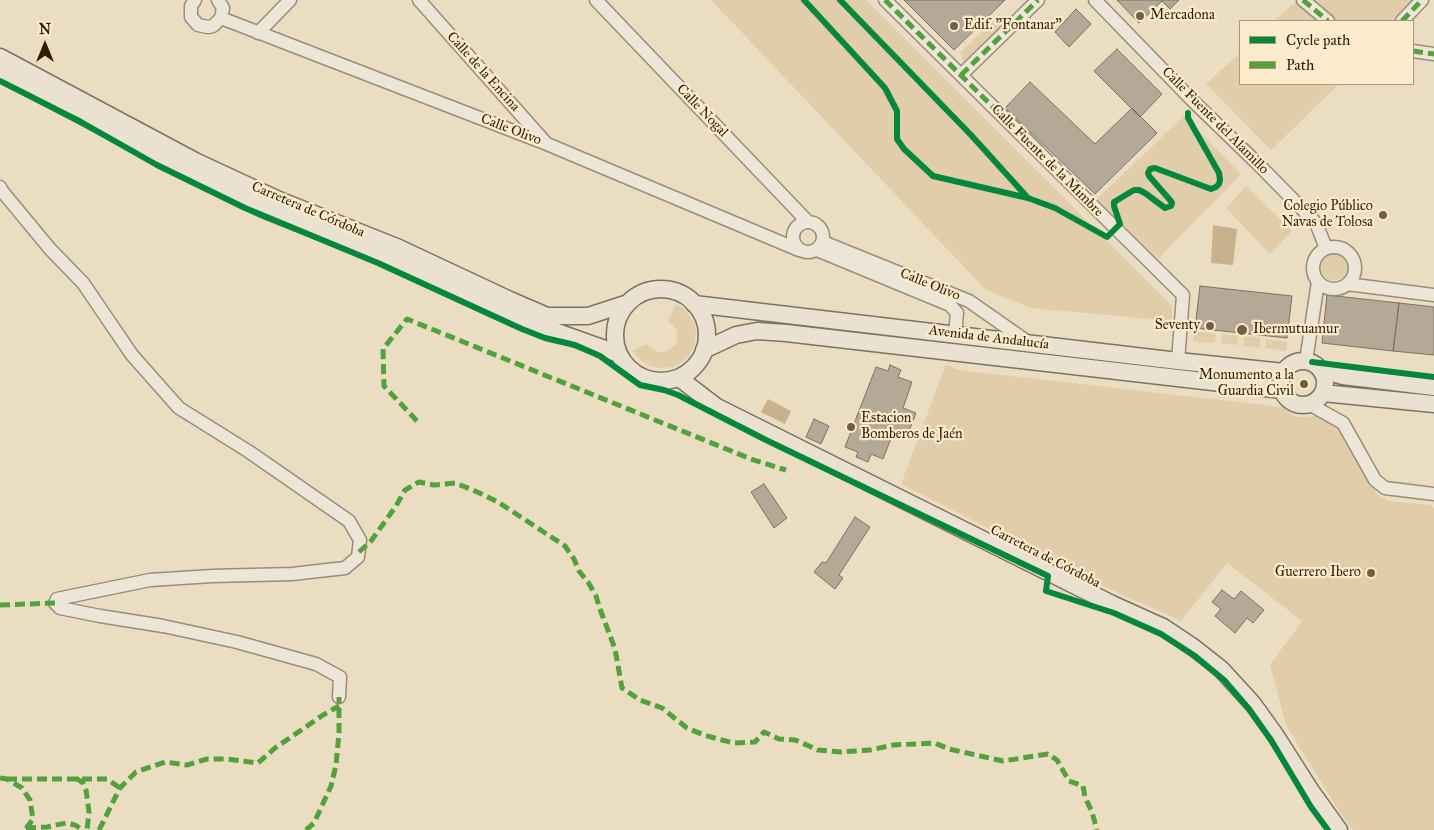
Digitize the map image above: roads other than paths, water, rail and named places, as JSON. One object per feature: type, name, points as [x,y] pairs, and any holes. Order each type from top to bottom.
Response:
[{"type":"main road","name":"Carretera de Córdoba","points":[[0,57],[195,161],[279,200],[399,248],[547,316],[588,316],[628,303]]},
{"type":"main road","name":"Carretera de Córdoba","points":[[0,72],[188,172],[265,210],[362,248],[504,313],[619,354]]},
{"type":"main road","points":[[654,290],[668,290],[682,295],[694,304],[702,315],[706,329],[706,343],[702,357],[692,369],[679,378],[658,381],[638,375],[627,366],[619,354],[615,341],[620,314],[628,303],[640,295],[654,290]]},
{"type":"main road","name":"Avenida de Andalucía","points":[[694,304],[1284,372]]},
{"type":"main road","name":"Avenida de Andalucía","points":[[704,350],[736,335],[757,331],[786,333],[1282,390]]},
{"type":"main road","points":[[1322,370],[1325,381],[1323,393],[1319,398],[1309,404],[1296,404],[1285,396],[1281,384],[1284,372],[1293,363],[1306,361],[1322,370],[1343,376],[1434,387]]},
{"type":"main road","name":"Carretera de Córdoba","points":[[679,378],[717,407],[1163,628],[1193,647],[1221,669],[1253,704],[1339,830]]},
{"type":"main road","points":[[1323,393],[1434,404]]},
{"type":"street","points":[[188,2],[191,17],[198,25],[203,27],[213,26],[221,18],[222,8],[218,0]]},
{"type":"street","points":[[258,33],[290,0]]},
{"type":"street","name":"Calle de la Encina","points":[[419,0],[548,144]]},
{"type":"street","name":"Calle Nogal","points":[[596,0],[808,222]]},
{"type":"street","name":"Calle Fuente de la Mimbre","points":[[885,0],[1183,295],[1178,361]]},
{"type":"street","points":[[961,75],[1038,0]]},
{"type":"street","name":"Calle Fuente del Alamillo","points":[[1095,0],[1316,223],[1326,248]]},
{"type":"street","points":[[1303,0],[1327,20]]},
{"type":"street","points":[[1403,20],[1422,0]]},
{"type":"street","name":"Calle Olivo","points":[[221,18],[548,144],[799,250]]},
{"type":"street","points":[[1414,51],[1434,54]]},
{"type":"street","points":[[0,187],[50,249],[83,283],[132,355],[179,408],[248,451],[349,520],[360,540],[358,557],[345,568],[292,574],[150,580],[57,599],[55,603],[60,608],[163,626],[237,642],[316,664],[340,677],[339,697]]},
{"type":"street","points":[[808,222],[817,225],[823,232],[820,246],[808,252],[799,250],[794,242],[794,232],[799,225],[808,222]]},
{"type":"street","name":"Calle Olivo","points":[[820,246],[950,305],[957,313],[955,334]]},
{"type":"street","name":"Calle Olivo","points":[[820,246],[969,301],[1029,343]]},
{"type":"street","points":[[1332,247],[1345,250],[1354,260],[1354,273],[1342,288],[1329,289],[1314,277],[1312,270],[1315,257],[1326,248],[1332,247]]},
{"type":"street","points":[[1306,361],[1318,282]]},
{"type":"street","points":[[1347,284],[1434,295]]},
{"type":"street","points":[[1309,404],[1343,423],[1375,480],[1384,488],[1434,494]]},
{"type":"place","name":"Mercadona","points":[[1140,16]]},
{"type":"place","name":"Edif. \"Fontanar\"","points":[[954,26]]},
{"type":"place","name":"Colegio Público Navas de Tolosa","points":[[1383,215]]},
{"type":"place","name":"Seventy","points":[[1210,326]]},
{"type":"place","name":"Ibermutuamur","points":[[1242,330]]},
{"type":"place","name":"Monumento a la Guardia Civil","points":[[1304,384]]},
{"type":"place","name":"Estacion Bomberos de Jaén","points":[[851,427]]},
{"type":"place","name":"Guerrero Ibero","points":[[1371,573]]}]
